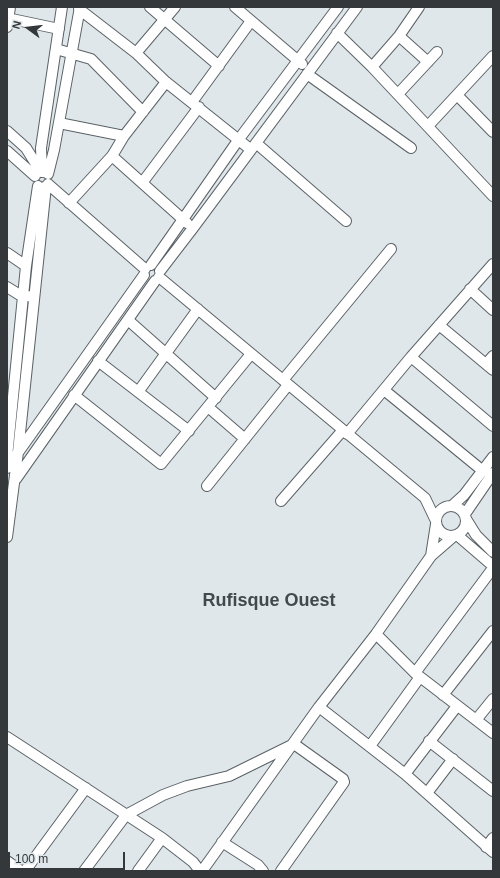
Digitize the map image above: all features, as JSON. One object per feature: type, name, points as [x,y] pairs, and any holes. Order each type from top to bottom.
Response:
[{"type":"street","points":[[10,7],[7,21],[59,29]]},
{"type":"street","points":[[7,537],[35,295],[43,178],[41,148],[62,7]]},
{"type":"street","points":[[150,7],[219,66]]},
{"type":"street","points":[[136,53],[175,7]]},
{"type":"street","points":[[235,7],[298,60],[308,72],[411,148]]},
{"type":"street","points":[[7,493],[158,276],[357,7]]},
{"type":"street","points":[[372,67],[399,36],[419,7]]},
{"type":"street","points":[[7,457],[9,410],[26,266],[43,178],[59,123],[80,8],[136,53],[166,82],[239,139],[253,146],[346,221]]},
{"type":"street","points":[[7,468],[239,139],[334,9]]},
{"type":"street","points":[[142,183],[195,105],[219,66],[251,21]]},
{"type":"street","points":[[337,34],[372,67],[492,192]]},
{"type":"street","points":[[399,36],[428,62]]},
{"type":"street","points":[[56,49],[72,52],[91,59],[143,112]]},
{"type":"street","points":[[398,94],[437,52]]},
{"type":"street","points":[[428,126],[458,96],[493,56]]},
{"type":"street","points":[[69,203],[112,156],[124,136],[166,82]]},
{"type":"street","points":[[458,96],[492,129]]},
{"type":"street","points":[[59,123],[124,136]]},
{"type":"street","points":[[7,131],[26,148],[43,178]]},
{"type":"street","points":[[7,151],[43,178],[69,203],[147,270],[150,281],[158,276]]},
{"type":"street","points":[[112,156],[193,228]]},
{"type":"street","points":[[207,486],[391,249]]},
{"type":"street","points":[[7,253],[26,266]]},
{"type":"street","points":[[281,501],[384,390],[493,264]]},
{"type":"street","points":[[147,270],[154,266],[158,276],[425,498],[459,507],[476,535],[493,552]]},
{"type":"street","points":[[7,287],[23,297],[35,295]]},
{"type":"street","points":[[470,289],[493,310]]},
{"type":"street","points":[[138,392],[198,309]]},
{"type":"street","points":[[128,320],[216,398]]},
{"type":"street","points":[[439,325],[490,367],[493,356]]},
{"type":"street","points":[[74,395],[159,463],[163,463],[251,354]]},
{"type":"street","points":[[411,357],[493,426]]},
{"type":"street","points":[[98,361],[188,431]]},
{"type":"street","points":[[384,390],[483,471]]},
{"type":"street","points":[[208,407],[245,438]]},
{"type":"street","points":[[9,410],[49,431]]},
{"type":"street","points":[[431,556],[437,514],[441,509],[451,505],[464,495],[493,457]]},
{"type":"street","points":[[7,737],[162,838],[201,871],[294,744],[319,707],[376,634],[431,556],[465,527],[466,517],[493,473]]},
{"type":"street","points":[[370,746],[417,675],[493,567],[456,535],[443,534],[436,523],[425,498]]},
{"type":"street","points":[[443,695],[493,630]]},
{"type":"street","points":[[376,634],[417,675],[493,733]]},
{"type":"street","points":[[476,720],[493,699]]},
{"type":"street","points":[[405,774],[457,706]]},
{"type":"street","points":[[319,707],[405,774],[490,850],[493,838]]},
{"type":"street","points":[[429,741],[493,791]]},
{"type":"street","points":[[84,871],[126,815],[163,795],[187,786],[229,776],[294,744]]},
{"type":"street","points":[[281,871],[344,782],[343,779],[294,744]]},
{"type":"street","points":[[427,793],[453,760]]},
{"type":"street","points":[[26,871],[86,788]]},
{"type":"street","points":[[138,871],[162,838]]},
{"type":"street","points":[[222,842],[258,865],[263,871]]},
{"type":"street","points":[[7,861],[21,871]]},
{"type":"district","name":"Rufisque Ouest","points":[[269,601]]}]
